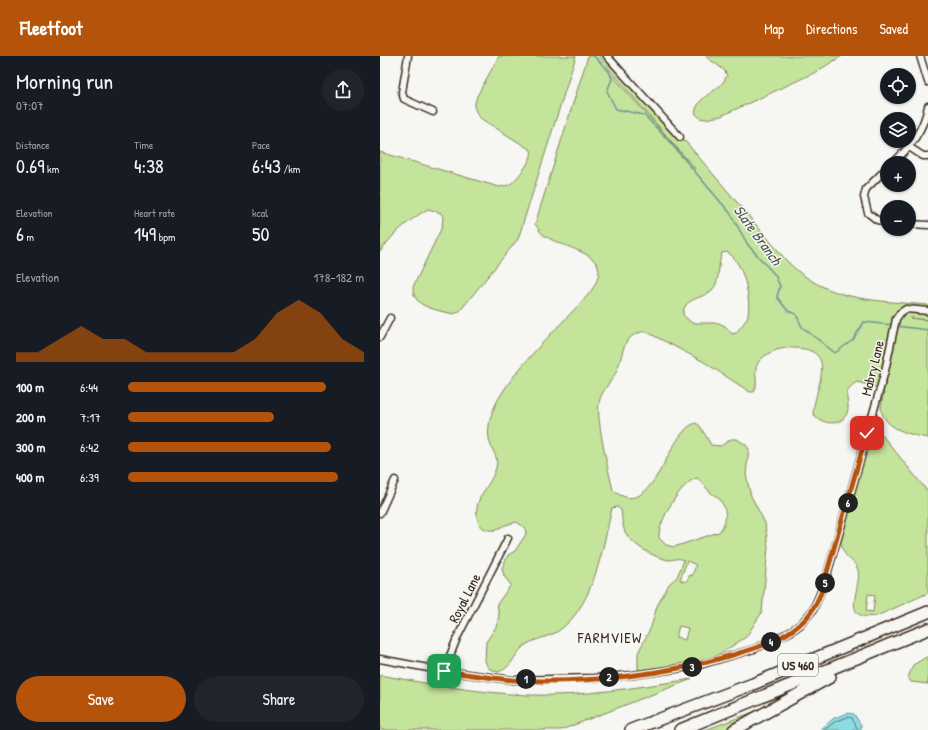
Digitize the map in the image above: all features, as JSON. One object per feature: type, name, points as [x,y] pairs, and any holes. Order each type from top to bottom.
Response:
[{"type":"highway","name":"US 460","points":[[631,730],[753,684],[928,612]]},
{"type":"highway","name":"US 460","points":[[680,730],[928,629]]},
{"type":"highway","points":[[734,730],[872,652]]},
{"type":"street","points":[[408,56],[402,92],[404,99],[433,112]]},
{"type":"street","points":[[607,56],[680,137]]},
{"type":"street","points":[[920,56],[928,82]]},
{"type":"street","points":[[916,135],[924,122],[928,106]]},
{"type":"street","points":[[900,156],[908,148]]},
{"type":"street","points":[[911,148],[928,156]]},
{"type":"street","points":[[880,175],[866,189],[864,197],[868,213],[880,221]]},
{"type":"street","points":[[916,224],[928,225]]},
{"type":"street","name":"Mabry Lane","points":[[444,671],[513,680],[585,679],[633,675],[696,666],[754,649],[790,632],[810,615],[816,605],[828,574],[885,371],[898,316],[902,311],[910,309],[928,311]]},
{"type":"street","points":[[380,338],[390,318]]},
{"type":"street","points":[[380,513],[395,480]]},
{"type":"street","name":"Royal Lane","points":[[444,671],[457,638],[508,538]]},
{"type":"street","points":[[380,659],[444,671]]},
{"type":"green space","points":[[499,56],[576,56],[518,239],[459,312],[453,314],[421,304],[414,294],[413,287],[442,227],[443,217],[441,213],[428,209],[407,223],[396,233],[380,252],[380,152],[499,187],[512,183],[528,163],[531,150],[479,117],[474,107],[477,96]]},
{"type":"green space","points":[[588,56],[595,56],[695,169],[598,56],[613,56],[786,260],[801,274],[817,284],[852,296],[870,300],[928,305],[928,438],[906,433],[892,426],[883,415],[881,408],[884,393],[875,387],[857,382],[850,387],[848,392],[848,410],[844,418],[836,423],[821,420],[813,414],[822,372],[821,362],[817,355],[808,350],[785,348],[776,350],[764,357],[757,364],[756,388],[754,392],[750,392],[704,362],[645,331],[631,337],[627,341],[617,370],[601,395],[599,406],[600,429],[613,490],[627,497],[639,495],[650,486],[677,441],[686,429],[696,423],[700,426],[711,445],[721,446],[731,439],[737,439],[749,449],[746,474],[751,496],[765,523],[768,547],[762,612],[746,637],[715,657],[643,671],[638,669],[638,653],[651,627],[657,606],[669,584],[677,577],[684,560],[663,559],[650,554],[638,546],[628,537],[625,532],[621,510],[617,507],[612,508],[596,574],[582,605],[572,618],[557,632],[523,647],[509,665],[503,670],[498,672],[488,668],[485,661],[486,642],[496,627],[499,616],[497,604],[511,585],[504,576],[502,568],[508,555],[515,551],[526,534],[525,528],[517,522],[505,525],[495,530],[487,530],[479,524],[478,521],[477,507],[492,478],[497,463],[489,436],[491,416],[497,402],[519,370],[588,295],[597,281],[599,270],[595,262],[588,256],[545,236],[535,224]],"holes":[[[727,252],[733,257],[745,280],[747,290],[749,307],[748,315],[745,322],[736,333],[732,334],[725,326],[719,323],[692,323],[683,315],[686,305],[708,293],[715,286],[722,253]],[[697,478],[710,492],[718,497],[723,504],[726,516],[724,524],[719,532],[674,547],[666,545],[659,538],[662,522],[678,494],[691,481]],[[687,561],[696,565],[692,576],[690,575],[686,582],[680,580]],[[679,626],[688,628],[685,640],[676,637]]]},
{"type":"green space","points":[[705,56],[842,56],[814,73],[721,116],[705,119],[700,118],[695,113],[697,106],[700,101],[720,86],[727,75],[724,70]]},
{"type":"green space","points":[[878,435],[882,435],[928,492],[928,593],[877,616],[865,616],[858,613],[855,608],[858,583],[857,568],[844,553],[841,543],[868,449]],"holes":[[[868,594],[875,595],[873,612],[866,611]]]},
{"type":"green space","points":[[928,656],[928,684],[911,682],[908,678],[913,665]]},
{"type":"green space","points":[[380,675],[435,685],[528,695],[590,693],[692,679],[561,730],[380,730]]},
{"type":"green space","points":[[772,705],[727,730],[705,730]]},
{"type":"water","points":[[848,713],[854,714],[861,725],[861,730],[820,730],[834,718]]},
{"type":"waterway","name":"Slate Branch","points":[[594,56],[609,71],[612,79],[607,91],[616,109],[644,115],[668,140],[730,213],[748,245],[775,275],[780,286],[777,297],[788,311],[796,314],[802,327],[835,353],[853,340],[864,322],[893,325]]},
{"type":"waterway","name":"Slate Branch","points":[[896,326],[928,330]]},
{"type":"district","name":"FARMVIEW","points":[[610,637]]},
{"type":"route","points":[[444,671],[513,680],[585,679],[633,675],[696,666],[754,649],[790,632],[810,615],[821,593],[828,574],[867,433]]}]
